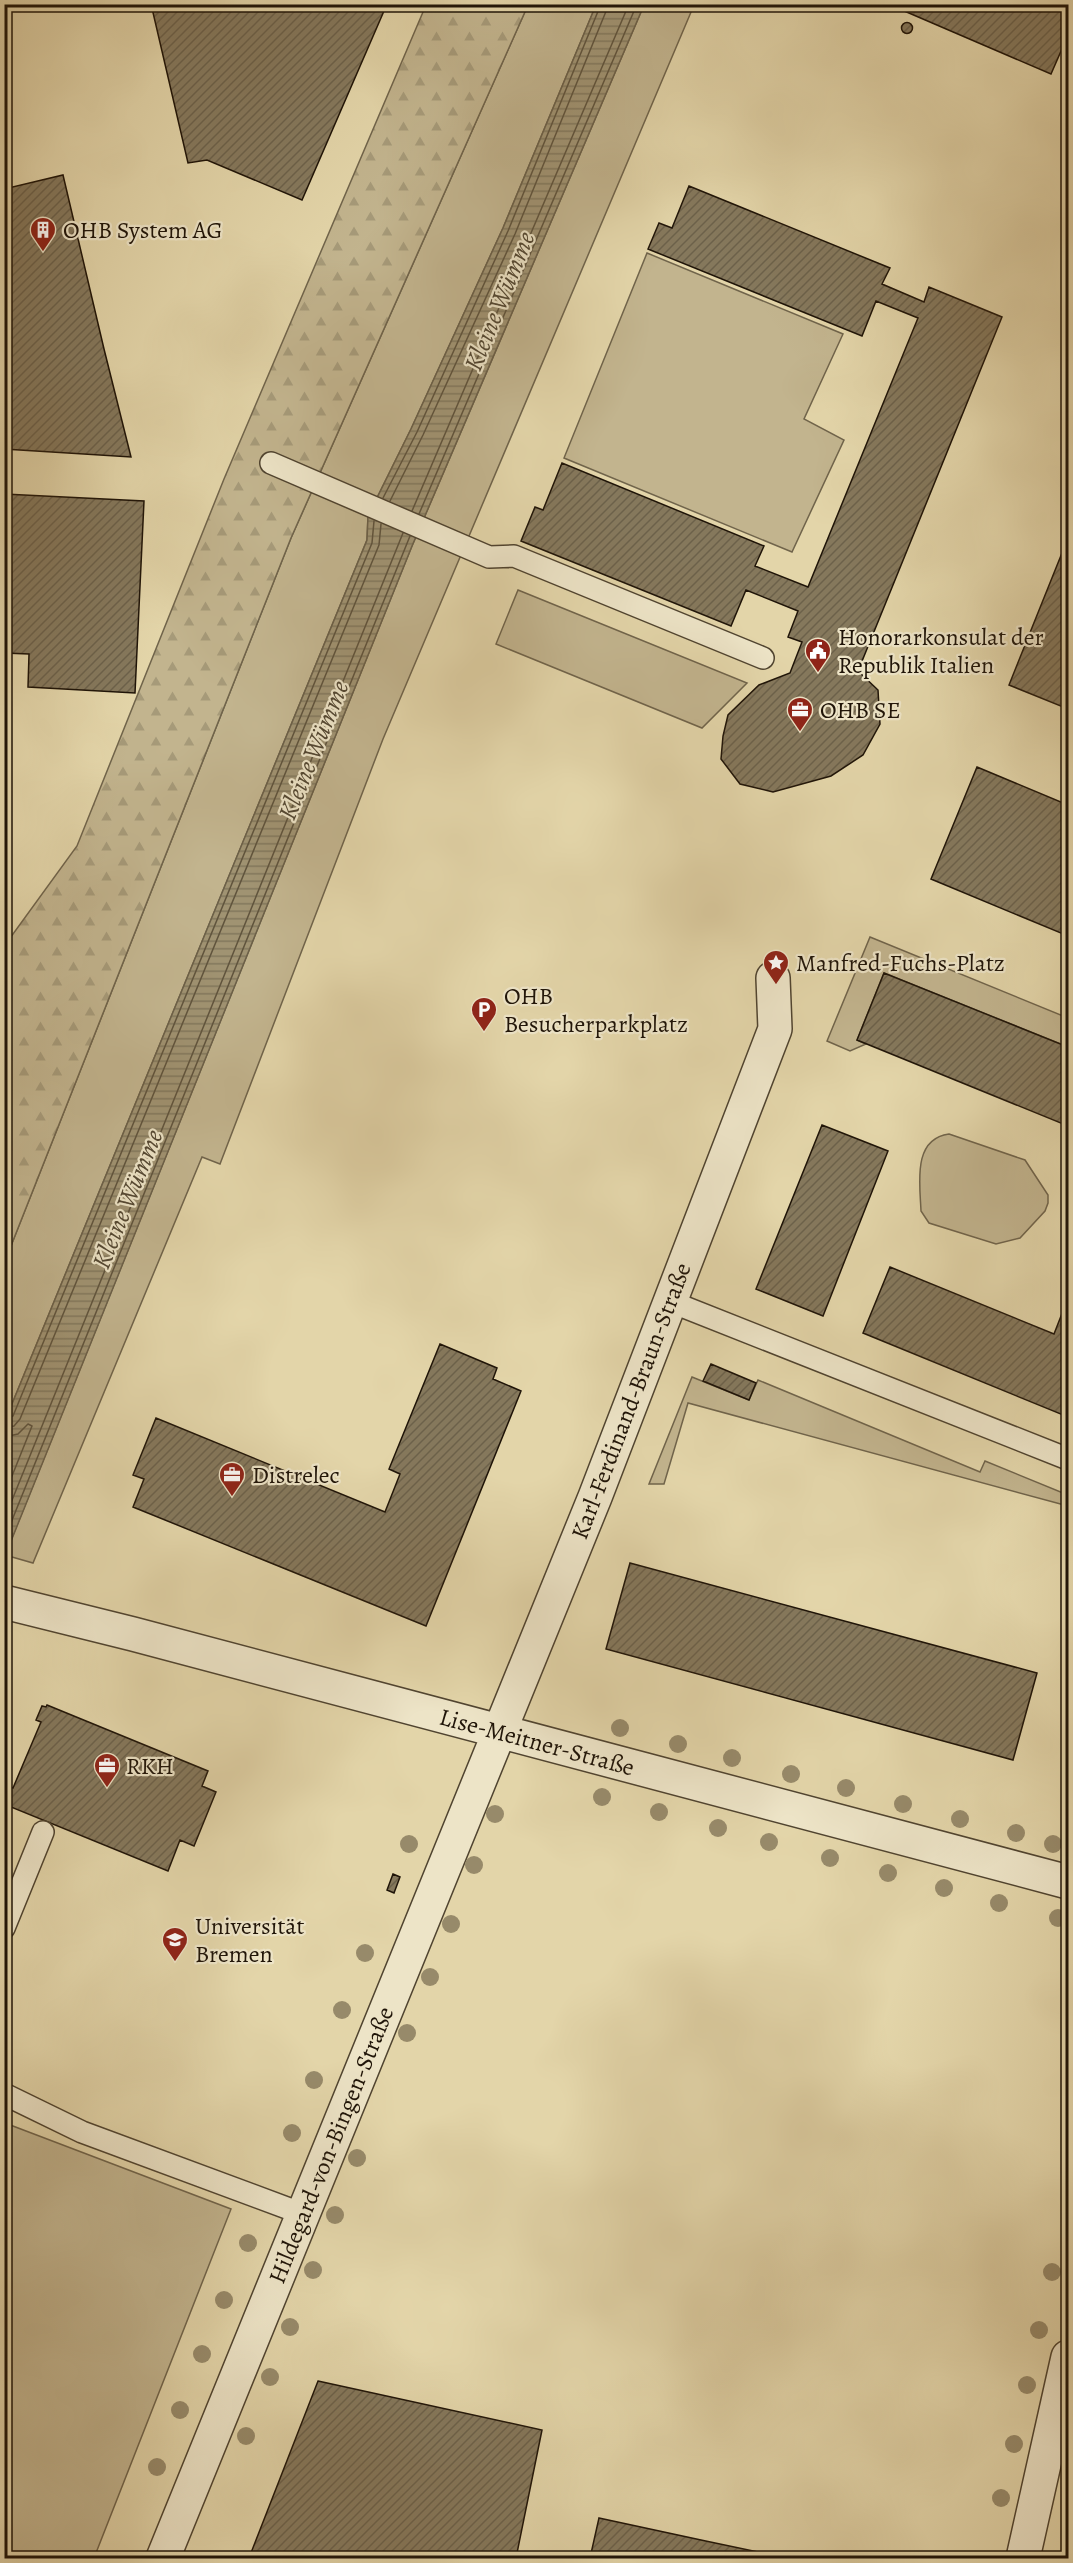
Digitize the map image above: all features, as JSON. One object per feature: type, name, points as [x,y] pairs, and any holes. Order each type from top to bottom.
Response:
[{"type":"street","name":"Karl-Ferdinand-Braun-Straße","points":[[500,1732],[595,1497],[776,1029],[773,978]]},
{"type":"street","name":"Lise-Meitner-Straße","points":[[4,1602],[133,1634],[1068,1882]]},
{"type":"street","name":"Hildegard-von-Bingen-Straße","points":[[163,2559],[500,1732]]},
{"type":"street","points":[[1023,2559],[1068,2357]]},
{"type":"lane","points":[[271,463],[489,557],[514,556],[764,658]]},
{"type":"lane","points":[[669,1301],[1068,1459]]},
{"type":"lane","points":[[4,1928],[43,1832]]},
{"type":"lane","points":[[4,2094],[82,2132],[303,2214]]},
{"type":"green space","points":[[426,5],[528,5],[291,538],[5,1261],[5,945],[77,846],[224,479]]},
{"type":"green space","points":[[528,5],[596,5],[503,228],[411,429],[368,516],[367,540],[5,1421],[5,1261],[291,538]]},
{"type":"green space","points":[[644,5],[694,5],[383,739],[220,1164],[202,1157],[33,1563],[5,1555],[412,546]]},
{"type":"green space","points":[[647,253],[843,334],[804,419],[844,440],[792,552],[564,458]]},
{"type":"green space","points":[[518,590],[747,683],[702,728],[496,644]]},
{"type":"green space","points":[[870,937],[1068,1018],[1068,1047],[884,973],[857,1040],[866,1044],[850,1051],[827,1041]]},
{"type":"green space","points":[[949,1134],[1025,1160],[1048,1195],[1048,1203],[1045,1211],[1020,1238],[996,1244],[929,1223],[921,1211],[921,1164],[929,1144]]},
{"type":"green space","points":[[692,1377],[749,1400],[758,1380],[980,1472],[985,1461],[1068,1495],[1068,1506],[688,1403],[664,1484],[649,1484]]},
{"type":"green space","points":[[5,2123],[231,2209],[94,2558],[5,2558]]},
{"type":"water","name":"Kleine Wümme","points":[[596,5],[644,5],[412,546],[5,1556],[5,1421],[367,540],[368,516],[411,429],[503,228]]},
{"type":"building","points":[[151,4],[387,4],[302,200],[207,160],[188,163]]},
{"type":"building","points":[[888,4],[1068,4],[1068,35],[1051,74]]},
{"type":"building","points":[[907,22],[913,28],[907,34],[901,28]]},
{"type":"building","name":"OHB System AG","points":[[63,175],[131,457],[4,449],[4,189]]},
{"type":"building","points":[[689,186],[890,268],[882,284],[924,302],[929,287],[1002,317],[858,671],[878,690],[880,724],[863,755],[831,776],[773,792],[740,784],[721,759],[723,736],[728,715],[759,685],[790,673],[802,642],[788,637],[798,611],[746,590],[731,626],[521,541],[535,507],[543,510],[562,463],[764,546],[755,566],[808,587],[918,318],[876,301],[862,336],[648,249],[659,223],[672,228]]},
{"type":"building","points":[[4,494],[144,501],[135,693],[28,687],[29,654],[4,653]]},
{"type":"building","points":[[1068,538],[1068,709],[1009,685]]},
{"type":"building","points":[[977,767],[1068,805],[1068,936],[931,879]]},
{"type":"building","points":[[884,973],[1068,1047],[1068,1126],[857,1040]]},
{"type":"building","points":[[822,1125],[888,1151],[823,1316],[756,1289]]},
{"type":"building","points":[[890,1267],[1054,1334],[1068,1298],[1068,1417],[863,1333]]},
{"type":"building","points":[[440,1344],[497,1368],[493,1379],[521,1391],[426,1626],[133,1507],[144,1479],[133,1475],[156,1418],[385,1512],[400,1474],[389,1469]]},
{"type":"building","points":[[711,1364],[756,1383],[749,1400],[703,1381]]},
{"type":"building","points":[[630,1563],[1037,1673],[1013,1760],[606,1649]]},
{"type":"building","name":"RKH","points":[[47,1705],[208,1771],[202,1786],[216,1792],[194,1846],[180,1840],[168,1871],[6,1805],[8,1802],[4,1801],[4,1797],[9,1786],[13,1788],[41,1722],[36,1720],[42,1706]]},
{"type":"building","points":[[393,1874],[400,1877],[394,1893],[387,1890]]},
{"type":"building","points":[[318,2381],[542,2430],[516,2558],[249,2558]]},
{"type":"building","points":[[599,2518],[701,2540],[786,2558],[590,2558]]},
{"type":"place","name":"OHB System AG","points":[[43,253]]},
{"type":"place","name":"Honorarkonsulat der Republik Italien","points":[[818,674]]},
{"type":"place","name":"OHB SE","points":[[800,733]]},
{"type":"place","name":"Manfred-Fuchs-Platz","points":[[776,986]]},
{"type":"place","name":"OHB Besucherparkplatz","points":[[484,1033]]},
{"type":"place","name":"Distrelec","points":[[232,1498]]},
{"type":"place","name":"RKH","points":[[107,1789]]},
{"type":"place","name":"Universität Bremen","points":[[175,1963]]}]
